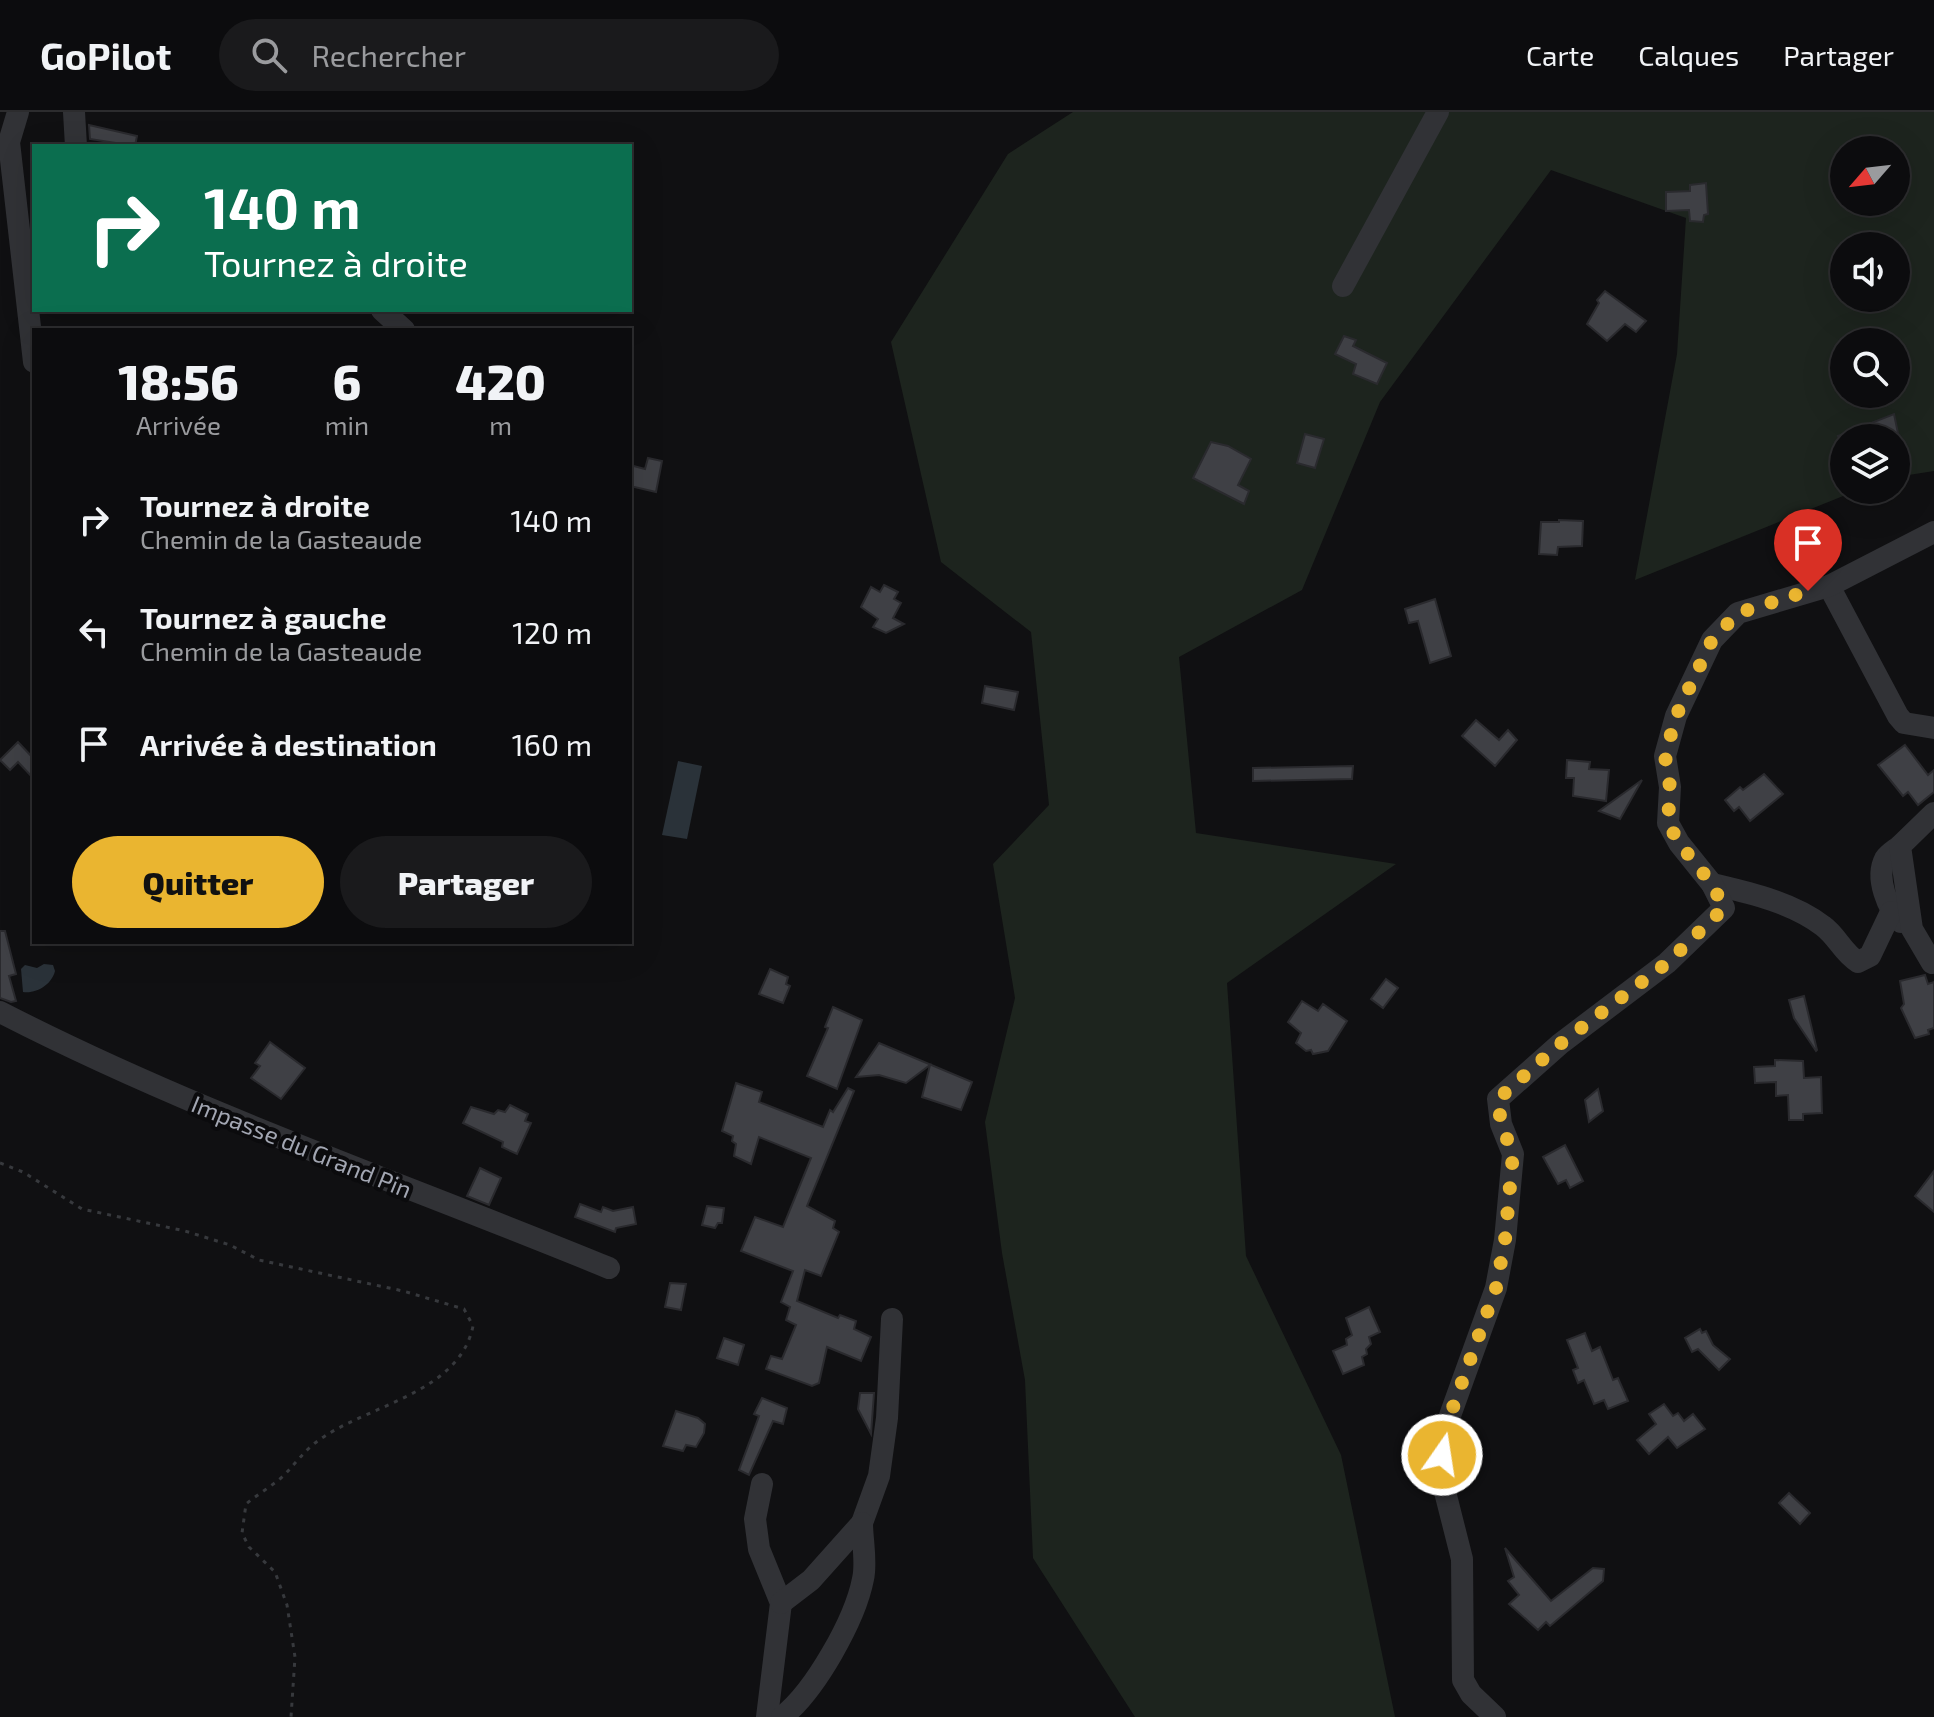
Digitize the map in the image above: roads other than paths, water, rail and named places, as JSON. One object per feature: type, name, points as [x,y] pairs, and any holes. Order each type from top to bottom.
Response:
[{"type":"street","points":[[18,112],[9,142],[32,344]]},
{"type":"street","points":[[74,112],[76,144]]},
{"type":"street","points":[[1343,286],[1438,112]]},
{"type":"street","points":[[384,312],[402,328]]},
{"type":"street","points":[[1495,1717],[1471,1694],[1463,1680],[1462,1559],[1441,1476],[1443,1435],[1491,1302],[1505,1240],[1513,1154],[1501,1124],[1498,1099],[1560,1044],[1667,963],[1724,908],[1712,884],[1679,843],[1668,823],[1670,787],[1665,756],[1676,716],[1712,640],[1738,613],[1829,586],[1934,532]]},
{"type":"street","points":[[1829,586],[1898,716],[1904,723],[1934,728]]},
{"type":"street","points":[[1912,929],[1891,912],[1882,871],[1886,857],[1934,813]]},
{"type":"street","points":[[1900,846],[1912,929],[1932,963]]},
{"type":"street","points":[[1712,884],[1754,894],[1803,913],[1826,928],[1858,962],[1870,956],[1891,912]]},
{"type":"street","name":"Impasse du Grand Pin","points":[[0,1012],[73,1050],[330,1160],[609,1268]]},
{"type":"street","points":[[782,1717],[796,1706],[829,1655],[849,1617],[864,1578],[862,1523],[881,1462],[887,1418],[892,1319]]},
{"type":"street","points":[[762,1484],[755,1519],[759,1549],[781,1603],[767,1717]]},
{"type":"street","points":[[781,1603],[811,1580],[862,1523]]}]
